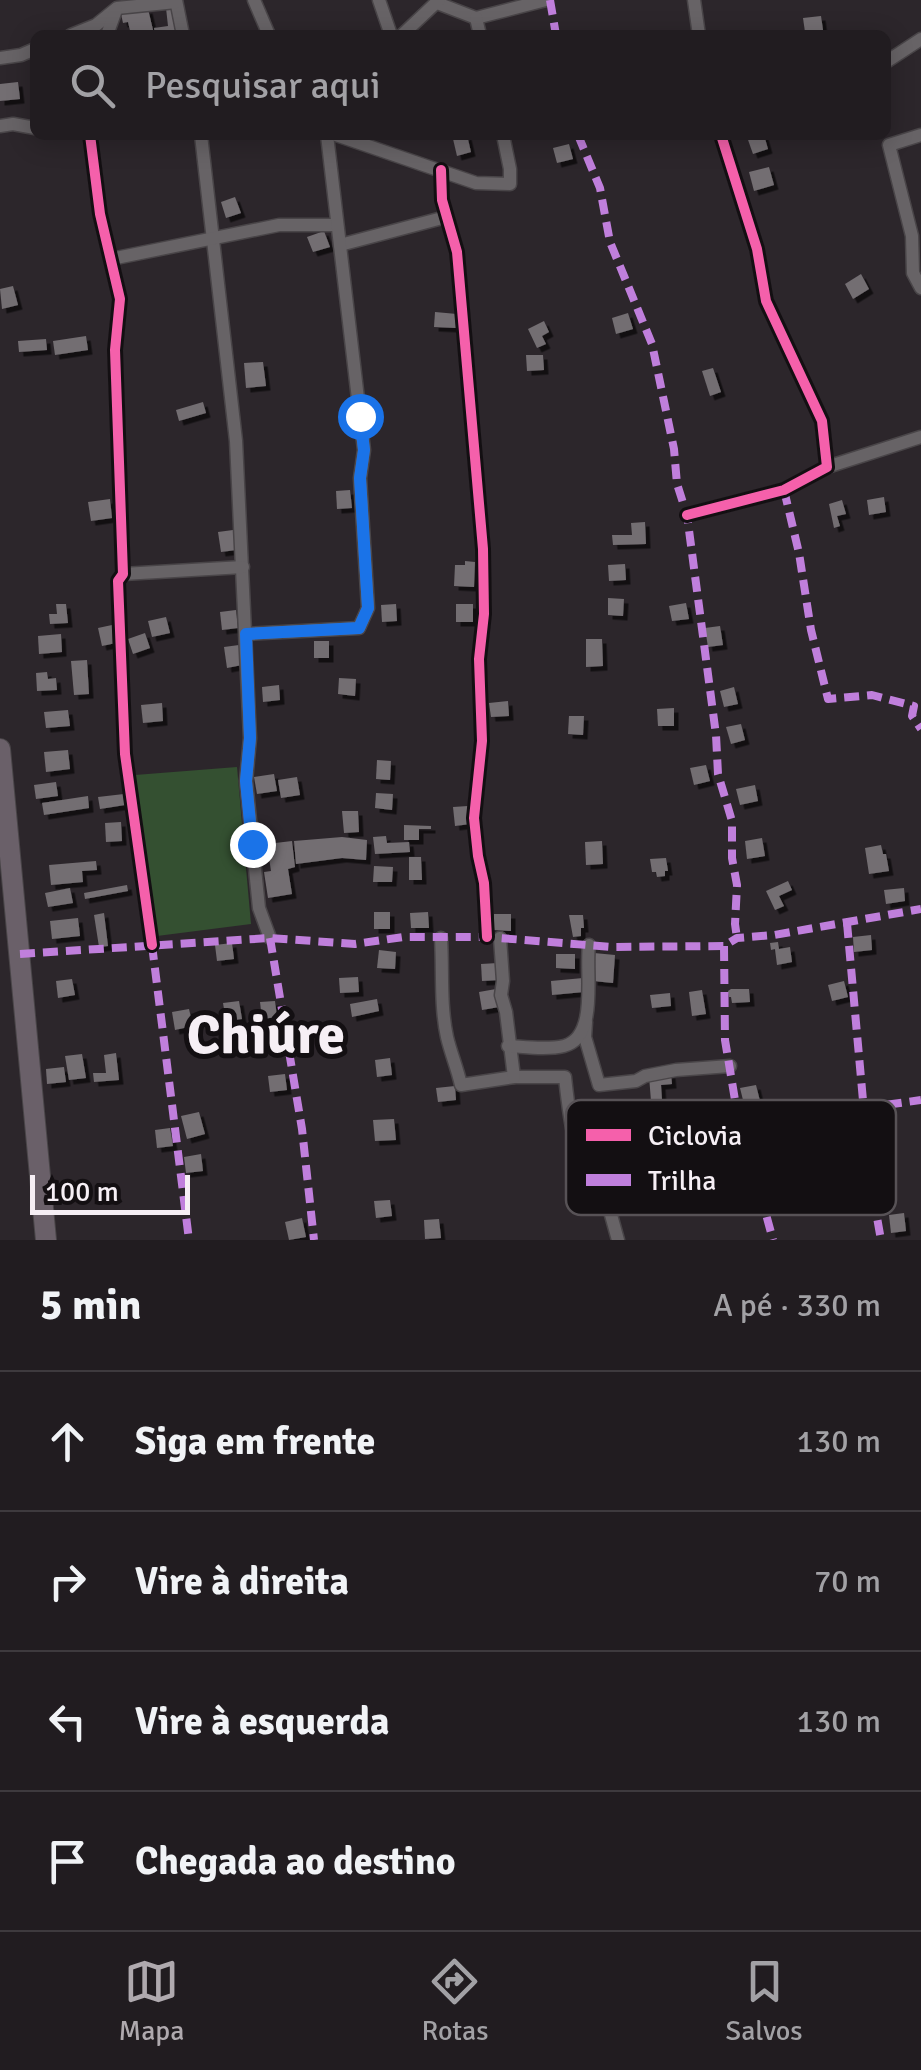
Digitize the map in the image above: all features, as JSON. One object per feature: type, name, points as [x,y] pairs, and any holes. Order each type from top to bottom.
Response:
[{"type":"highway","points":[[0,749],[9,946],[46,1240]]},
{"type":"street","points":[[254,0],[268,30]]},
{"type":"street","points":[[380,0],[389,30]]},
{"type":"street","points":[[407,30],[438,2],[476,18],[546,0]]},
{"type":"street","points":[[694,0],[698,30]]},
{"type":"street","points":[[84,30],[118,8],[176,1],[182,30]]},
{"type":"street","points":[[110,30],[118,8]]},
{"type":"street","points":[[476,18],[479,30]]},
{"type":"street","points":[[891,59],[921,39]]},
{"type":"street","points":[[0,58],[30,51]]},
{"type":"street","points":[[0,126],[30,127]]},
{"type":"street","points":[[891,139],[921,135]]},
{"type":"street","points":[[91,140],[100,214],[120,300],[115,350],[125,754],[152,945]]},
{"type":"street","points":[[202,140],[236,441],[250,738],[246,781],[259,908],[270,938]]},
{"type":"street","points":[[246,634],[359,628],[368,608],[360,478],[364,450],[327,140]]},
{"type":"street","points":[[351,140],[476,183],[510,184],[504,140]]},
{"type":"street","points":[[723,140],[757,249],[766,301],[822,421],[826,467]]},
{"type":"street","points":[[887,140],[912,236],[914,273],[921,288]]},
{"type":"street","points":[[442,170],[442,200],[457,252],[483,549],[484,614],[479,659],[482,741],[474,818],[503,981],[501,995],[514,1077]]},
{"type":"street","points":[[340,246],[446,217]]},
{"type":"street","points":[[111,259],[279,225],[336,224]]},
{"type":"street","points":[[687,514],[784,490],[826,467],[921,437]]},
{"type":"street","points":[[123,574],[243,567]]},
{"type":"street","points":[[441,938],[445,1020],[461,1085],[514,1077],[565,1077],[568,1100]]},
{"type":"street","points":[[589,945],[586,1038],[600,1085],[636,1081],[676,1070],[730,1066]]},
{"type":"street","points":[[508,1046],[567,1046],[586,1022]]},
{"type":"street","points":[[611,1215],[618,1240]]},
{"type":"green space","points":[[237,767],[251,924],[157,936],[135,775]]},
{"type":"building","points":[[173,7],[175,30],[154,30],[168,26],[166,8]]},
{"type":"building","points":[[148,9],[153,30],[130,30],[121,14]]},
{"type":"building","points":[[821,16],[823,30],[805,30],[803,18]]},
{"type":"building","points":[[18,82],[20,99],[0,101],[0,84]]},
{"type":"building","points":[[453,140],[468,140],[471,152],[457,156]]},
{"type":"building","points":[[748,140],[765,140],[768,149],[753,154]]},
{"type":"building","points":[[569,144],[573,159],[557,163],[553,148]]},
{"type":"building","points":[[769,167],[774,185],[754,191],[749,172]]},
{"type":"building","points":[[235,197],[241,213],[226,218],[221,202]]},
{"type":"building","points":[[324,231],[330,247],[313,252],[307,237]]},
{"type":"building","points":[[861,274],[869,289],[853,299],[845,284]]},
{"type":"building","points":[[13,286],[18,305],[2,309],[0,289]]},
{"type":"building","points":[[435,312],[457,314],[456,328],[434,327]]},
{"type":"building","points":[[628,313],[633,329],[616,334],[612,318]]},
{"type":"building","points":[[544,321],[549,332],[542,336],[546,344],[537,348],[528,329]]},
{"type":"building","points":[[86,336],[88,350],[55,355],[53,341]]},
{"type":"building","points":[[46,339],[47,350],[19,352],[18,341]]},
{"type":"building","points":[[526,355],[543,355],[544,370],[527,371]]},
{"type":"building","points":[[263,362],[266,386],[246,388],[244,363]]},
{"type":"building","points":[[713,368],[721,392],[710,396],[702,371]]},
{"type":"building","points":[[203,402],[206,413],[179,421],[176,410]]},
{"type":"building","points":[[350,490],[352,508],[337,509],[336,491]]},
{"type":"building","points":[[884,497],[886,512],[869,515],[867,500]]},
{"type":"building","points":[[110,499],[112,518],[91,521],[88,502]]},
{"type":"building","points":[[842,500],[846,514],[837,516],[840,526],[834,528],[829,504]]},
{"type":"building","points":[[645,522],[646,544],[613,545],[612,535],[632,535],[631,523]]},
{"type":"building","points":[[233,530],[236,550],[221,552],[218,532]]},
{"type":"building","points":[[465,561],[475,562],[474,587],[454,586],[455,565],[465,565]]},
{"type":"building","points":[[625,564],[626,580],[609,581],[608,565]]},
{"type":"building","points":[[608,598],[624,599],[623,616],[608,615]]},
{"type":"building","points":[[686,603],[689,619],[672,621],[669,606]]},
{"type":"building","points":[[56,604],[66,604],[68,623],[50,624],[49,614],[57,614]]},
{"type":"building","points":[[396,604],[397,621],[382,622],[381,605]]},
{"type":"building","points":[[456,604],[473,604],[473,622],[456,622]]},
{"type":"building","points":[[236,610],[238,628],[222,630],[220,612]]},
{"type":"building","points":[[166,617],[170,633],[152,637],[148,621]]},
{"type":"building","points":[[112,625],[116,643],[102,646],[98,628]]},
{"type":"building","points":[[720,626],[723,645],[708,647],[705,628]]},
{"type":"building","points":[[145,633],[150,648],[133,654],[128,639]]},
{"type":"building","points":[[61,634],[62,652],[39,654],[38,636]]},
{"type":"building","points":[[586,639],[602,639],[603,666],[586,667]]},
{"type":"building","points":[[314,641],[329,641],[329,658],[314,658]]},
{"type":"building","points":[[239,645],[242,665],[227,668],[224,647]]},
{"type":"building","points":[[87,660],[89,694],[74,695],[71,661]]},
{"type":"building","points":[[47,672],[48,679],[56,678],[57,690],[37,691],[36,673]]},
{"type":"building","points":[[339,678],[356,679],[355,696],[338,694]]},
{"type":"building","points":[[279,685],[280,700],[263,702],[262,687]]},
{"type":"building","points":[[734,687],[738,704],[724,707],[720,691]]},
{"type":"building","points":[[508,701],[509,716],[491,717],[489,703]]},
{"type":"building","points":[[162,703],[163,721],[143,723],[141,705]]},
{"type":"building","points":[[674,708],[674,726],[658,726],[657,709]]},
{"type":"building","points":[[68,710],[70,726],[46,728],[44,712]]},
{"type":"building","points":[[569,716],[584,716],[583,735],[568,734]]},
{"type":"building","points":[[741,724],[745,740],[731,744],[726,727]]},
{"type":"building","points":[[68,750],[70,769],[46,772],[44,752]]},
{"type":"building","points":[[377,760],[391,761],[390,780],[376,779]]},
{"type":"building","points":[[706,765],[710,781],[694,785],[690,768]]},
{"type":"building","points":[[274,774],[277,791],[257,794],[254,777]]},
{"type":"building","points":[[297,777],[300,795],[281,798],[278,780]]},
{"type":"building","points":[[56,782],[58,796],[36,799],[34,785]]},
{"type":"building","points":[[755,785],[758,801],[740,805],[736,789]]},
{"type":"building","points":[[376,793],[393,794],[392,810],[375,808]]},
{"type":"building","points":[[124,794],[125,805],[100,809],[98,797]]},
{"type":"building","points":[[88,796],[89,808],[44,815],[42,803]]},
{"type":"building","points":[[468,806],[470,824],[455,826],[453,807]]},
{"type":"building","points":[[342,811],[358,811],[359,832],[344,833]]},
{"type":"building","points":[[121,822],[122,841],[106,842],[105,823]]},
{"type":"building","points":[[404,825],[431,829],[419,829],[419,840],[404,840]]},
{"type":"building","points":[[386,836],[387,843],[409,842],[410,852],[375,854],[373,837]]},
{"type":"building","points":[[342,837],[367,840],[366,860],[342,858],[296,864],[294,841]]},
{"type":"building","points":[[762,838],[765,856],[747,859],[745,841]]},
{"type":"building","points":[[292,841],[295,867],[288,869],[292,894],[268,898],[264,872],[271,871],[267,844]]},
{"type":"building","points":[[602,841],[603,864],[586,865],[585,842]]},
{"type":"building","points":[[881,845],[889,871],[869,874],[865,848]]},
{"type":"building","points":[[409,857],[421,857],[422,880],[409,880]]},
{"type":"building","points":[[666,858],[668,871],[657,877],[650,859]]},
{"type":"building","points":[[96,861],[97,870],[82,871],[83,882],[51,885],[49,865]]},
{"type":"building","points":[[374,866],[393,867],[392,882],[373,882]]},
{"type":"building","points":[[788,881],[792,890],[779,896],[784,906],[775,910],[766,891]]},
{"type":"building","points":[[127,885],[128,891],[85,899],[84,893]]},
{"type":"building","points":[[70,888],[73,903],[48,907],[45,893]]},
{"type":"building","points":[[904,888],[905,901],[886,904],[884,890]]},
{"type":"building","points":[[374,912],[390,912],[390,929],[374,929]]},
{"type":"building","points":[[428,912],[429,928],[411,928],[410,913]]},
{"type":"building","points":[[104,913],[108,946],[99,947],[94,915]]},
{"type":"building","points":[[494,914],[511,914],[511,931],[494,930]]},
{"type":"building","points":[[569,915],[583,915],[581,936],[573,937]]},
{"type":"building","points":[[78,918],[80,936],[52,939],[50,921]]},
{"type":"building","points":[[871,935],[872,950],[854,952],[853,937]]},
{"type":"building","points":[[778,942],[779,949],[790,947],[792,962],[777,965],[770,943]]},
{"type":"building","points":[[232,943],[234,959],[217,961],[215,945]]},
{"type":"building","points":[[379,950],[396,952],[395,969],[377,968]]},
{"type":"building","points":[[594,953],[615,955],[613,983],[593,981]]},
{"type":"building","points":[[556,954],[575,954],[575,969],[556,968]]},
{"type":"building","points":[[498,963],[500,980],[482,981],[481,964]]},
{"type":"building","points":[[358,977],[359,992],[340,993],[339,978]]},
{"type":"building","points":[[583,978],[584,992],[552,995],[551,981]]},
{"type":"building","points":[[72,979],[75,995],[58,998],[56,981]]},
{"type":"building","points":[[844,981],[848,997],[832,1001],[828,985]]},
{"type":"building","points":[[496,989],[499,1007],[482,1010],[479,992]]},
{"type":"building","points":[[749,989],[750,1002],[732,1003],[728,991]]},
{"type":"building","points":[[702,990],[706,1014],[692,1016],[689,992]]},
{"type":"building","points":[[670,993],[671,1006],[652,1008],[650,995]]},
{"type":"building","points":[[377,999],[379,1011],[352,1017],[350,1004]]},
{"type":"building","points":[[239,1001],[242,1019],[226,1021],[223,1003]]},
{"type":"building","points":[[275,1001],[277,1017],[262,1019],[260,1002]]},
{"type":"building","points":[[189,1009],[193,1026],[175,1030],[172,1012]]},
{"type":"building","points":[[116,1053],[119,1080],[94,1082],[93,1073],[106,1073],[104,1055]]},
{"type":"building","points":[[82,1054],[86,1078],[69,1080],[65,1056]]},
{"type":"building","points":[[390,1058],[392,1075],[377,1077],[375,1060]]},
{"type":"building","points":[[64,1067],[66,1082],[47,1084],[46,1069]]},
{"type":"building","points":[[285,1074],[287,1090],[270,1092],[268,1076]]},
{"type":"building","points":[[671,1074],[672,1084],[661,1085],[662,1100],[651,1100],[649,1076]]},
{"type":"building","points":[[756,1085],[760,1100],[743,1100],[740,1088]]},
{"type":"building","points":[[455,1086],[456,1100],[438,1102],[436,1088]]},
{"type":"building","points":[[199,1112],[205,1134],[187,1139],[181,1116]]},
{"type":"building","points":[[394,1119],[396,1140],[375,1141],[373,1120]]},
{"type":"building","points":[[170,1128],[173,1146],[157,1148],[155,1130]]},
{"type":"building","points":[[201,1154],[203,1171],[186,1173],[184,1157]]},
{"type":"building","points":[[390,1200],[392,1216],[376,1218],[374,1201]]},
{"type":"building","points":[[904,1213],[906,1231],[891,1233],[889,1215]]},
{"type":"building","points":[[302,1218],[306,1237],[289,1240],[285,1222]]},
{"type":"building","points":[[439,1219],[441,1238],[425,1239],[424,1220]]},
{"type":"marked path","points":[[550,0],[555,30]]},
{"type":"marked path","points":[[580,140],[600,188],[610,242],[652,344],[674,449],[677,484],[687,515],[718,774],[732,821],[737,938]]},
{"type":"marked path","points":[[784,490],[828,699],[872,695],[914,706],[912,716],[921,729]]},
{"type":"marked path","points":[[20,954],[270,938],[355,944],[403,937],[487,937],[612,947],[724,946],[737,938],[921,909]]},
{"type":"marked path","points":[[847,923],[863,1100]]},
{"type":"marked path","points":[[270,938],[302,1129],[314,1240]]},
{"type":"marked path","points":[[152,945],[189,1240]]},
{"type":"marked path","points":[[724,946],[725,1040],[735,1100]]},
{"type":"marked path","points":[[896,1104],[921,1100]]},
{"type":"marked path","points":[[766,1215],[773,1240]]},
{"type":"marked path","points":[[877,1215],[881,1240]]},
{"type":"cycle path","points":[[91,140],[100,214],[120,299],[115,350],[125,754],[152,945]]},
{"type":"cycle path","points":[[687,515],[784,490],[827,467],[822,421],[766,301],[757,249],[723,140]]},
{"type":"cycle path","points":[[441,170],[442,200],[457,252],[483,549],[484,614],[479,659],[482,741],[474,818],[487,937]]},
{"type":"district","name":"Chiúre","points":[[266,1034]]},
{"type":"route","points":[[252,844],[246,781],[250,738],[246,634],[359,628],[368,608],[360,416]]}]
